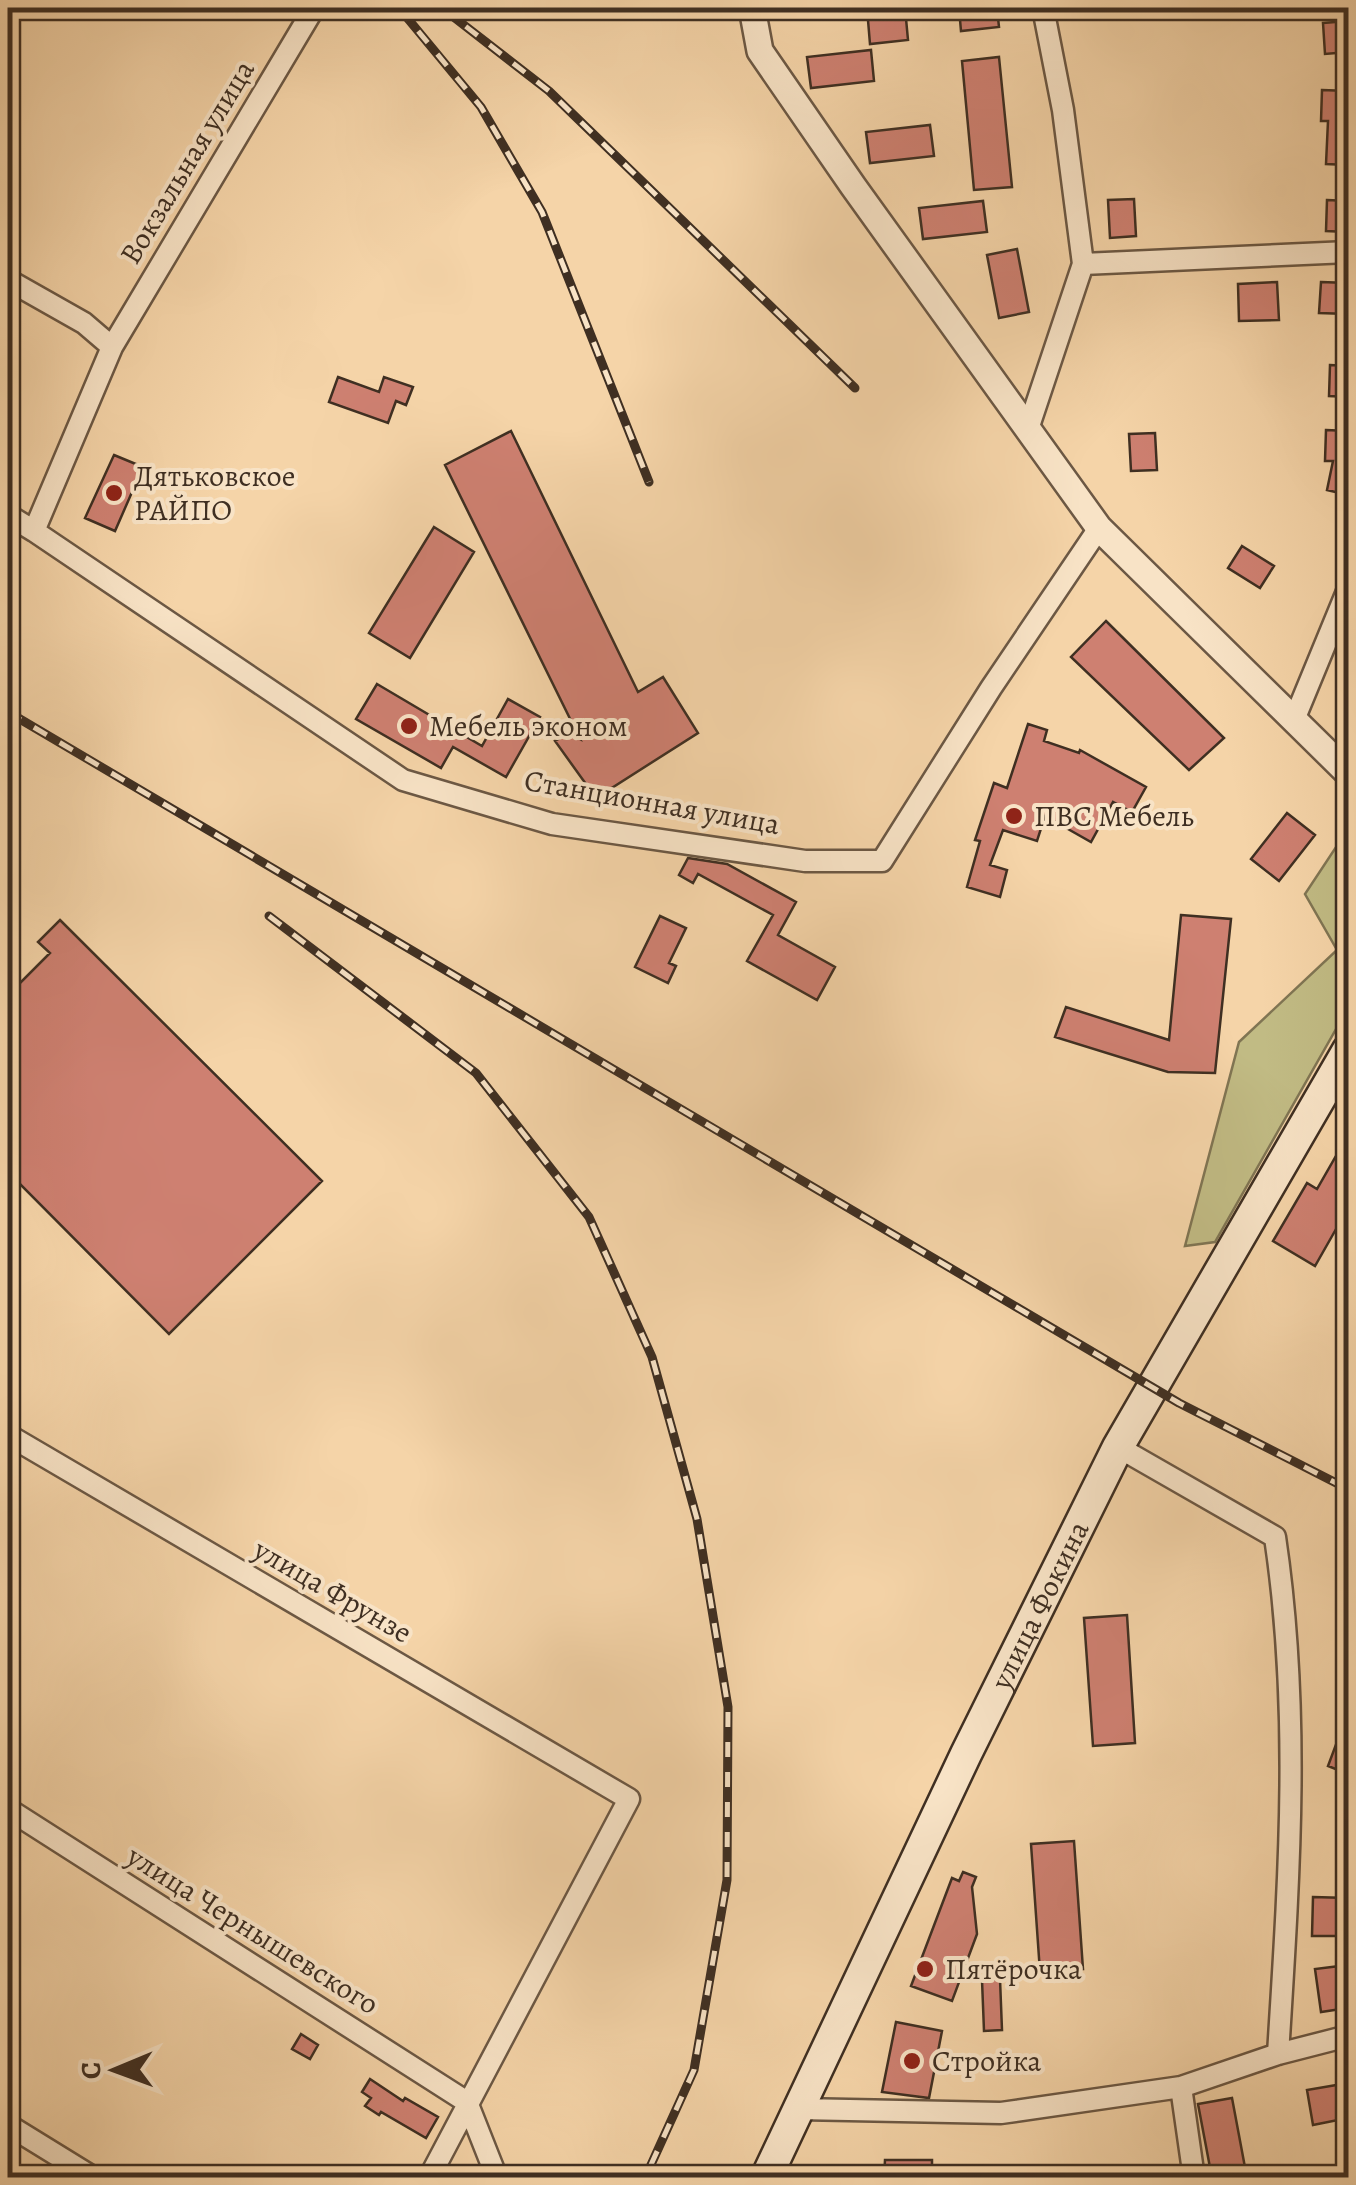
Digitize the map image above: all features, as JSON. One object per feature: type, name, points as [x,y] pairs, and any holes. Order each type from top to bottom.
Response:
[{"type":"main road","name":"улица Фокина","points":[[766,2178],[966,1754],[1118,1447],[1348,1050]]},
{"type":"street","name":"Вокзальная улица","points":[[34,532],[112,347],[314,8]]},
{"type":"street","points":[[752,8],[760,51],[1099,528],[1348,773]]},
{"type":"street","points":[[1028,429],[1083,264],[1063,110],[1042,8]]},
{"type":"street","points":[[1083,264],[1348,252]]},
{"type":"street","points":[[8,280],[84,323],[112,347]]},
{"type":"street","points":[[8,515],[34,532]]},
{"type":"street","name":"Станционная улица","points":[[34,532],[403,780],[552,824],[804,861],[882,861],[991,688],[1099,528]]},
{"type":"street","points":[[1294,720],[1348,589]]},
{"type":"street","name":"улица Фрунзе","points":[[8,1435],[629,1799],[467,2102]]},
{"type":"street","points":[[1118,1447],[1275,1537],[1286,1615],[1292,1812],[1278,2054]]},
{"type":"street","name":"улица Чернышевского","points":[[8,1809],[467,2102]]},
{"type":"street","points":[[798,2109],[1002,2113],[1181,2087],[1278,2054],[1348,2036]]},
{"type":"street","points":[[1181,2087],[1194,2178]]},
{"type":"street","points":[[428,2178],[467,2102]]},
{"type":"street","points":[[467,2102],[496,2178]]},
{"type":"street","points":[[8,2125],[94,2178]]},
{"type":"shaded area","points":[[1342,838],[1348,843],[1348,1008],[1215,1242],[1185,1246],[1239,1042],[1337,950],[1305,894]]},
{"type":"building","points":[[867,8],[905,8],[908,40],[870,44]]},
{"type":"building","points":[[959,8],[997,8],[999,27],[961,31]]},
{"type":"building","points":[[1348,21],[1348,52],[1325,54],[1323,23]]},
{"type":"building","points":[[871,50],[874,81],[811,88],[807,57]]},
{"type":"building","points":[[999,57],[1012,187],[974,190],[962,61]]},
{"type":"building","points":[[1322,90],[1348,91],[1348,165],[1326,164],[1328,121],[1321,121]]},
{"type":"building","points":[[930,125],[934,156],[870,163],[866,132]]},
{"type":"building","points":[[1134,199],[1136,236],[1110,238],[1108,200]]},
{"type":"building","points":[[1327,200],[1348,201],[1348,232],[1326,231]]},
{"type":"building","points":[[983,201],[987,232],[923,239],[919,208]]},
{"type":"building","points":[[1017,249],[1029,312],[999,318],[987,255]]},
{"type":"building","points":[[1277,282],[1279,320],[1239,321],[1238,284]]},
{"type":"building","points":[[1321,282],[1348,283],[1348,314],[1319,313]]},
{"type":"building","points":[[1330,365],[1348,366],[1348,397],[1329,396]]},
{"type":"building","points":[[338,377],[379,392],[384,377],[413,387],[406,405],[396,401],[388,423],[329,402]]},
{"type":"building","points":[[1326,430],[1348,431],[1348,495],[1327,490],[1333,461],[1325,461]]},
{"type":"building","points":[[511,431],[638,692],[663,677],[698,733],[596,798],[555,741],[569,733],[580,739],[445,465]]},
{"type":"building","points":[[1155,433],[1157,470],[1131,471],[1129,434]]},
{"type":"building","name":"Дятьковское РАЙПО","points":[[114,455],[143,467],[115,531],[85,518]]},
{"type":"building","points":[[434,527],[474,552],[410,658],[369,633]]},
{"type":"building","points":[[1242,546],[1274,566],[1260,588],[1228,568]]},
{"type":"building","points":[[1106,621],[1224,738],[1189,770],[1071,657]]},
{"type":"building","points":[[377,684],[482,746],[508,699],[540,717],[506,777],[453,747],[441,768],[356,719]]},
{"type":"building","points":[[1028,724],[1047,730],[1044,741],[1079,753],[1080,750],[1146,787],[1132,812],[1113,802],[1091,842],[1045,816],[1037,841],[1003,830],[990,865],[1007,870],[1000,897],[967,887],[980,841],[975,840],[994,783],[1007,788]]},
{"type":"building","points":[[1287,813],[1315,835],[1279,881],[1251,859]]},
{"type":"building","points":[[688,858],[727,864],[796,902],[778,935],[835,967],[817,1000],[747,961],[773,915],[698,874],[693,883],[679,875]]},
{"type":"building","points":[[1181,915],[1231,919],[1215,1073],[1168,1072],[1055,1037],[1066,1007],[1169,1040]]},
{"type":"building","points":[[660,916],[686,928],[669,963],[676,966],[668,983],[635,967]]},
{"type":"building","points":[[60,920],[322,1181],[169,1334],[8,1172],[8,995],[50,953],[38,942]]},
{"type":"building","points":[[1348,1135],[1348,1208],[1315,1266],[1273,1241],[1307,1183],[1317,1189]]},
{"type":"building","points":[[1127,1615],[1135,1743],[1093,1746],[1084,1618]]},
{"type":"building","points":[[1348,1715],[1348,1774],[1328,1766]]},
{"type":"building","points":[[1074,1841],[1083,1969],[1040,1972],[1031,1844]]},
{"type":"building","points":[[963,1872],[976,1877],[972,1887],[977,1934],[952,2001],[911,1986],[952,1878],[959,1881]]},
{"type":"building","points":[[1313,1897],[1348,1898],[1347,1936],[1312,1936]]},
{"type":"building","points":[[1348,1965],[1348,2008],[1321,2012],[1315,1969]]},
{"type":"building","points":[[1000,1979],[1002,2030],[984,2031],[982,1980]]},
{"type":"building","name":"Стройка","points":[[896,2022],[942,2031],[929,2098],[882,2092]]},
{"type":"building","points":[[301,2034],[318,2045],[310,2059],[292,2049]]},
{"type":"building","points":[[370,2079],[403,2101],[405,2098],[438,2117],[426,2138],[365,2106],[371,2098],[362,2092]]},
{"type":"building","points":[[1348,2083],[1348,2118],[1313,2125],[1307,2090]]},
{"type":"building","points":[[1232,2098],[1247,2178],[1212,2178],[1198,2104]]},
{"type":"building","points":[[885,2160],[932,2160],[932,2178],[884,2178]]},
{"type":"railway","points":[[399,8],[481,107],[542,212],[649,482]]},
{"type":"railway","points":[[442,8],[549,91],[855,388]]},
{"type":"railway","points":[[8,712],[1179,1403],[1348,1489]]},
{"type":"railway","points":[[269,916],[476,1073],[589,1217],[652,1357],[697,1519],[728,1707],[727,1880],[694,2070],[645,2178]]},
{"type":"place","name":"Дятьковское РАЙПО","points":[[114,493]]},
{"type":"place","name":"Мебель эконом","points":[[409,726]]},
{"type":"place","name":"ПВС Мебель","points":[[1014,816]]},
{"type":"place","name":"Пятёрочка","points":[[925,1969]]},
{"type":"place","name":"Стройка","points":[[912,2061]]}]
